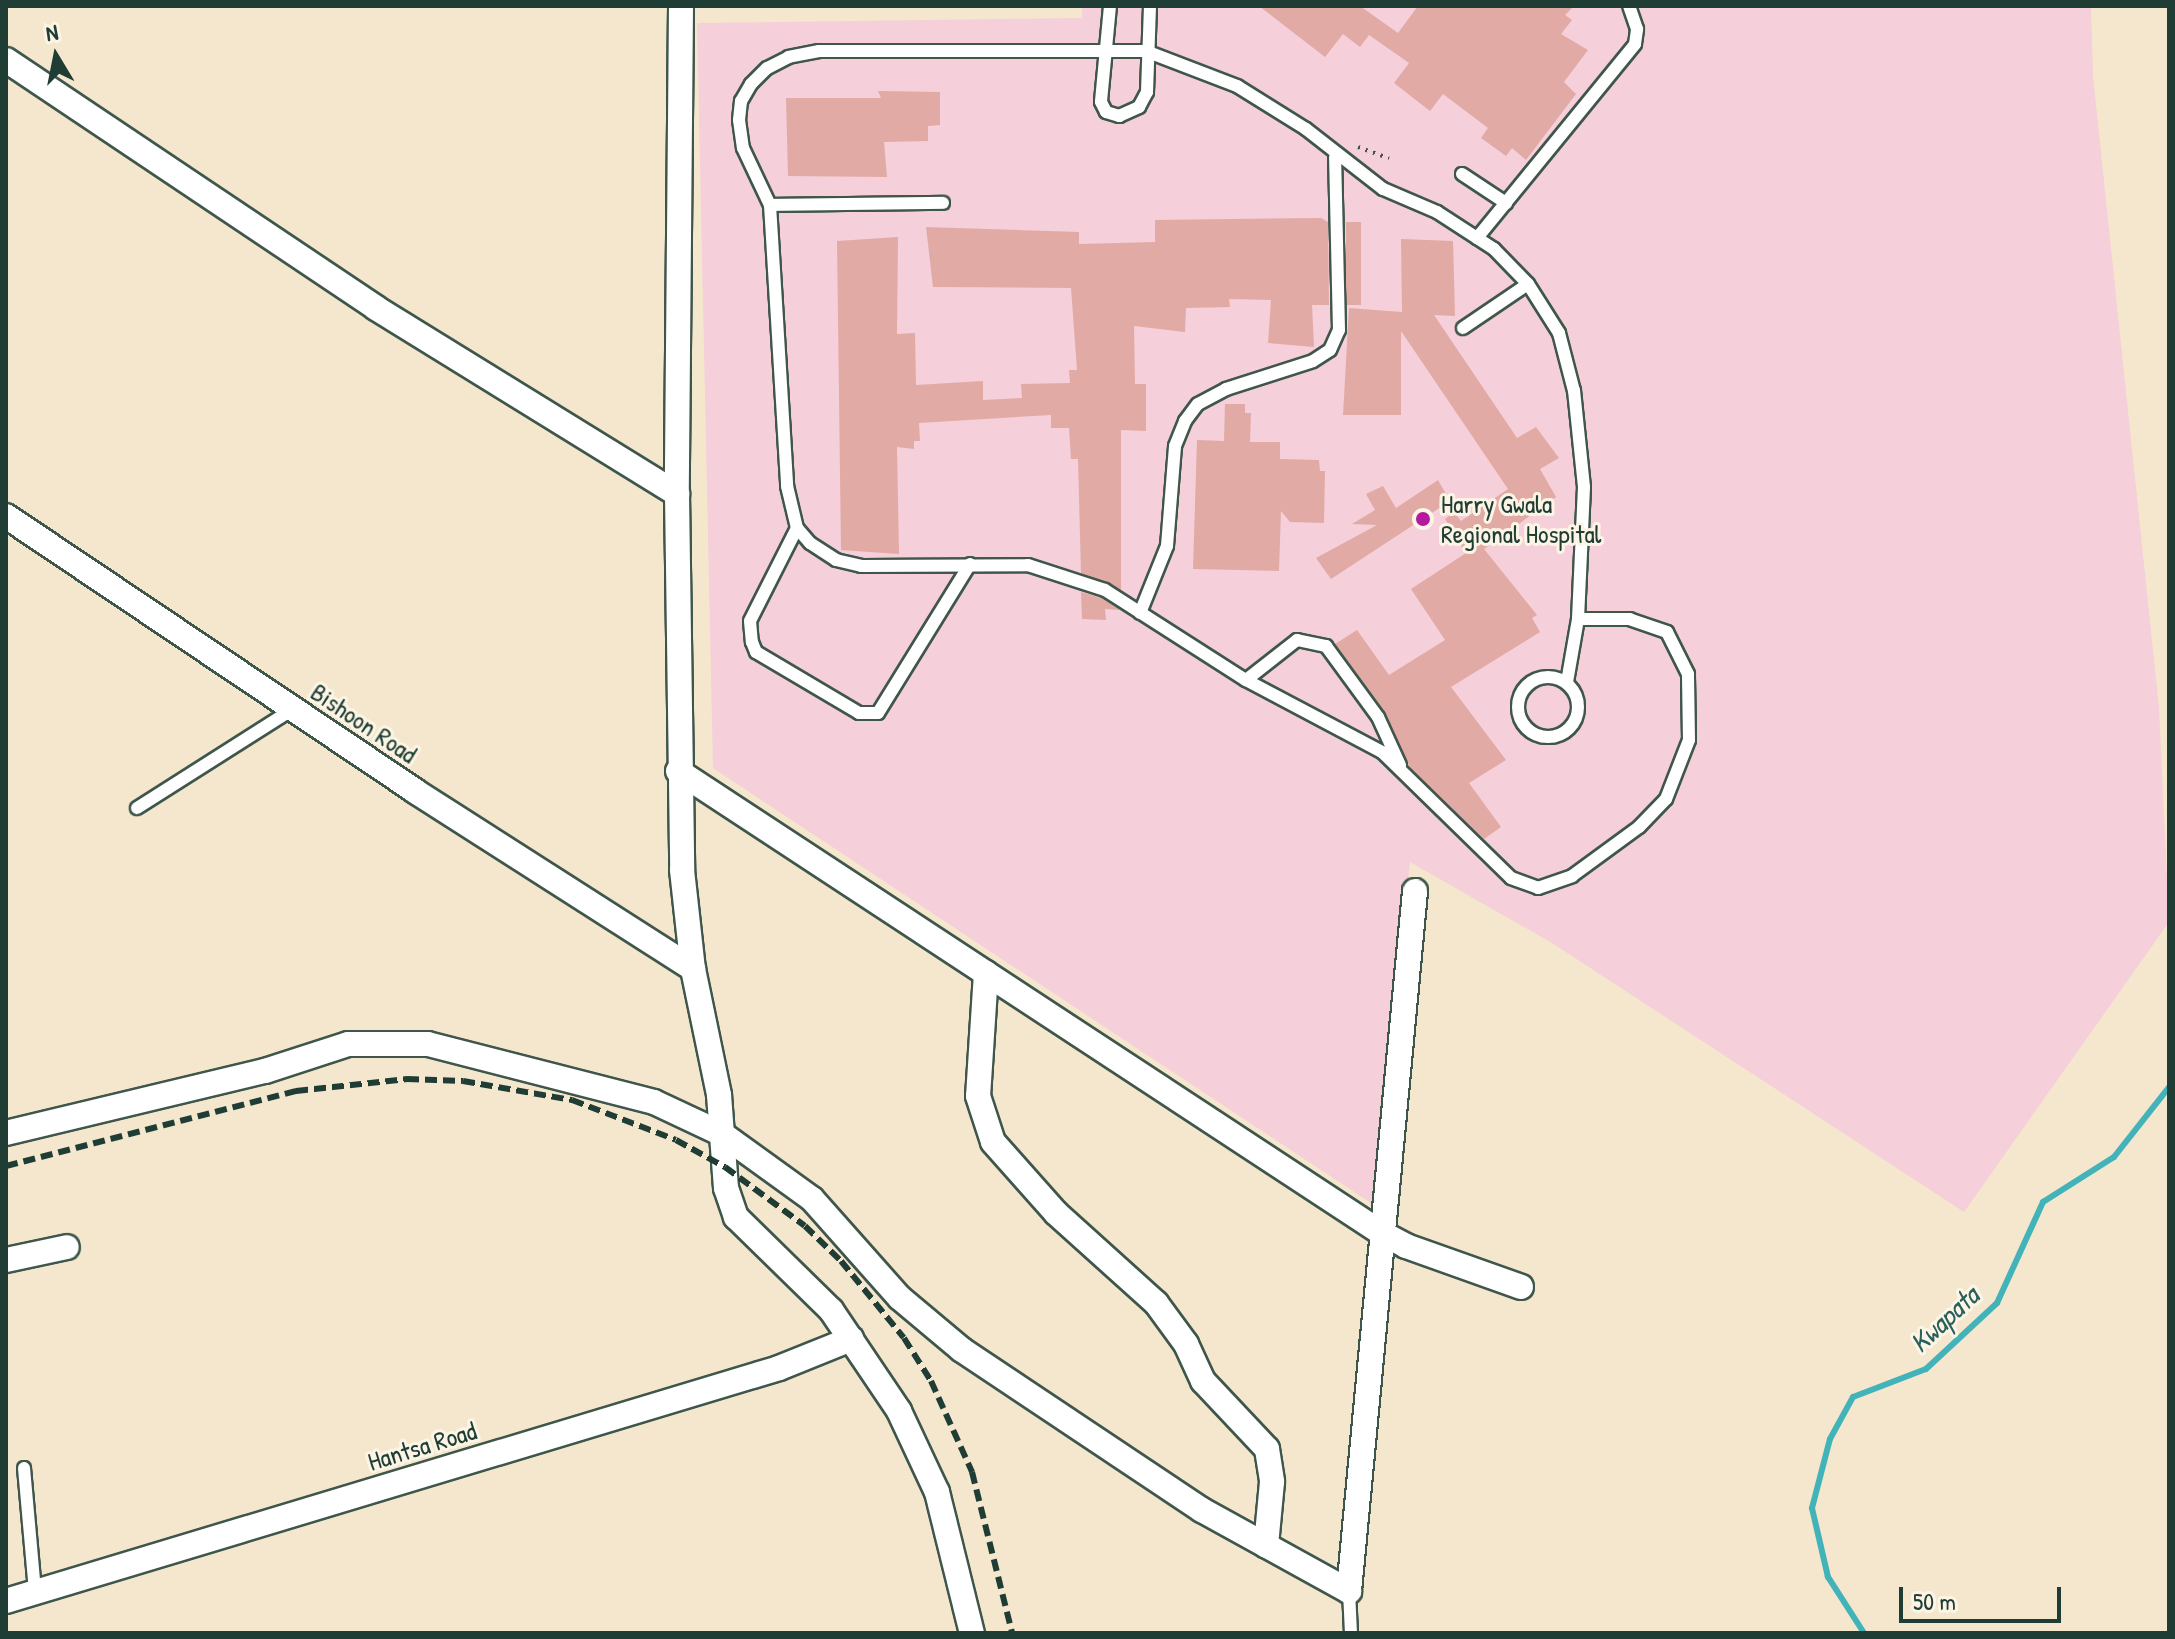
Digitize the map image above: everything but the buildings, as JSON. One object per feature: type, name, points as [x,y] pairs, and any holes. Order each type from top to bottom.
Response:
[{"type":"street","points":[[681,6],[678,771],[693,969],[713,1055],[726,1188],[736,1217],[813,1289],[899,1411],[937,1492],[972,1633]]},
{"type":"street","points":[[6,60],[376,308],[677,494]]},
{"type":"street","name":"Bishoon Road","points":[[6,516],[693,969]]},
{"type":"street","points":[[678,771],[1380,1232],[1419,1251],[1521,1287]]},
{"type":"street","points":[[6,1133],[265,1071],[328,1047],[377,1043],[428,1044],[500,1059],[654,1102],[722,1134],[812,1199],[932,1328],[1077,1429],[1266,1546],[1349,1591],[1380,1232],[1415,891]]},
{"type":"street","points":[[986,973],[978,1096],[993,1142],[1056,1213],[1156,1303],[1180,1334],[1203,1381],[1267,1449],[1272,1482],[1266,1546]]},
{"type":"street","points":[[6,1260],[67,1247]]},
{"type":"street","name":"Hantsa Road","points":[[6,1601],[779,1368],[851,1339]]},
{"type":"lane","points":[[1110,6],[1101,102],[1106,112],[1119,116],[1144,99],[1150,6]]},
{"type":"lane","points":[[1477,238],[1635,44],[1637,29],[1629,6]]},
{"type":"lane","points":[[1567,682],[1552,677],[1536,679],[1523,689],[1518,704],[1530,732],[1545,738],[1561,735],[1573,725],[1577,695],[1567,682],[1578,619],[1584,487],[1574,391],[1559,333],[1528,284],[1477,238],[1437,212],[1383,189],[1335,157],[1306,129],[1237,86],[1146,51],[819,51],[789,57],[767,68],[741,101],[743,148],[770,205],[787,486],[797,528],[810,543],[836,560],[861,566],[1028,565],[1064,573],[1140,613],[1246,680],[1339,726],[1403,771],[1523,886],[1556,886],[1639,827],[1678,779],[1689,740],[1688,674],[1678,649],[1656,624],[1578,619]]},
{"type":"lane","points":[[1140,613],[1167,546],[1175,446],[1185,421],[1198,404],[1226,389],[1313,361],[1330,350],[1335,340],[1339,330],[1335,157]]},
{"type":"lane","points":[[1462,174],[1506,203]]},
{"type":"lane","points":[[770,205],[943,203]]},
{"type":"lane","points":[[1463,328],[1528,284]]},
{"type":"lane","points":[[797,528],[750,621],[752,642],[756,652],[859,713],[878,713],[970,564]]},
{"type":"lane","points":[[1246,680],[1297,640],[1326,646],[1378,717],[1403,771]]},
{"type":"lane","points":[[137,808],[293,708]]},
{"type":"lane","points":[[24,1468],[35,1592]]},
{"type":"lane","points":[[1349,1591],[1351,1633]]},
{"type":"shaded area","name":"Harry Gwala Regional Hospital","points":[[1082,6],[2091,6],[2093,76],[2159,708],[2169,922],[1964,1212],[1552,943],[1410,862],[1374,1205],[713,768],[697,23],[1082,18]]},
{"type":"waterway","name":"Kwapata","points":[[1864,1633],[1828,1577],[1812,1508],[1830,1439],[1853,1397],[1926,1369],[1997,1303],[2043,1202],[2114,1157],[2169,1087]]},
{"type":"railway","points":[[6,1166],[296,1091],[407,1079],[463,1081],[572,1100],[676,1140],[725,1167],[805,1226],[841,1261],[904,1338],[931,1381],[972,1472],[1012,1633]]},
{"type":"place","name":"Harry Gwala Regional Hospital","points":[[1423,519]]}]
